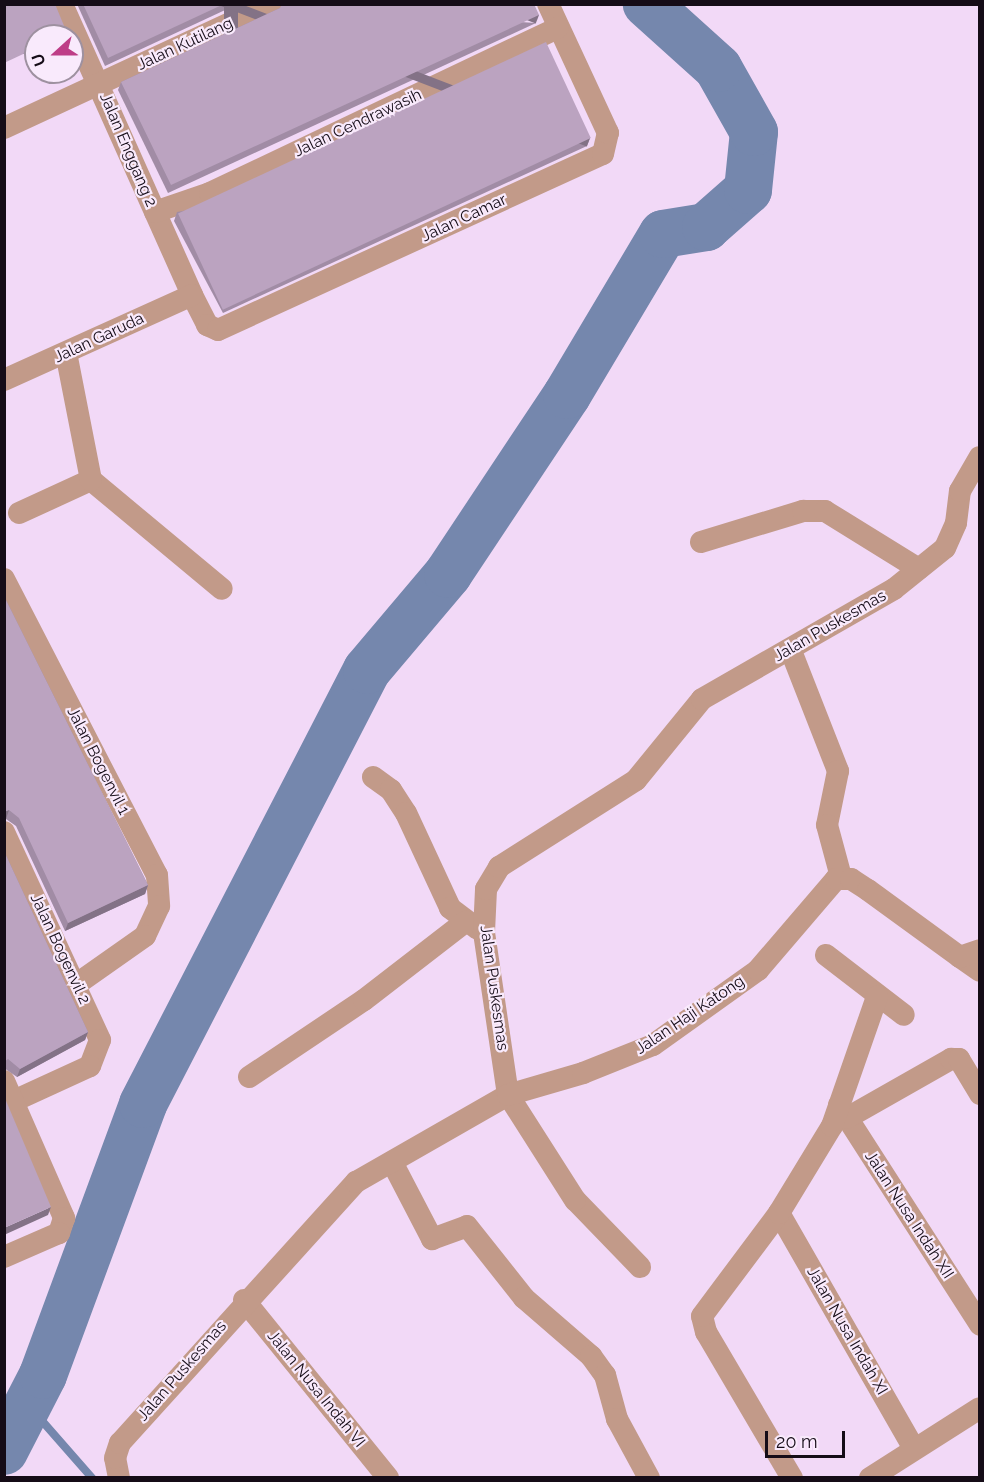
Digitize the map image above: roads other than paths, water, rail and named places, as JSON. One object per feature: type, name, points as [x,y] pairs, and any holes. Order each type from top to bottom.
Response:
[{"type":"street","name":"Jalan Enggang 2","points":[[62,4],[100,83],[192,295]]},
{"type":"street","name":"Jalan Kutilang","points":[[4,128],[271,4]]},
{"type":"street","name":"Jalan Camar","points":[[192,295],[207,325],[227,329],[603,154],[608,133],[548,4]]},
{"type":"street","name":"Jalan Cendrawasih","points":[[155,212],[210,193],[558,28]]},
{"type":"street","name":"Jalan Garuda","points":[[4,380],[192,295]]},
{"type":"street","points":[[66,353],[91,480],[222,589]]},
{"type":"street","name":"Jalan Puskesmas","points":[[119,1478],[115,1458],[120,1443],[244,1300],[350,1188],[508,1095],[474,927],[486,889],[499,867],[636,780],[702,699],[791,651],[919,569],[945,548],[956,524],[960,491],[980,457]]},
{"type":"street","points":[[19,513],[91,480]]},
{"type":"street","points":[[701,542],[803,511],[825,511],[919,569]]},
{"type":"street","name":"Jalan Bogenvil 1","points":[[7,587],[157,875],[159,906],[145,936],[77,984]]},
{"type":"street","points":[[791,651],[838,771],[827,825],[838,878],[868,890],[970,954],[980,971]]},
{"type":"street","points":[[249,1077],[474,927],[440,892],[406,813],[391,790],[373,777]]},
{"type":"street","name":"Jalan Bogenvil 2","points":[[4,832],[77,984],[100,1040],[90,1066],[9,1091]]},
{"type":"street","name":"Jalan Haji Katong","points":[[508,1095],[583,1073],[653,1044],[758,970],[838,878]]},
{"type":"street","points":[[826,955],[904,1016]]},
{"type":"street","points":[[792,1478],[706,1332],[702,1316],[713,1298],[779,1213],[843,1111],[877,997]]},
{"type":"street","points":[[843,1111],[945,1060],[960,1059],[980,1094]]},
{"type":"street","points":[[4,1257],[58,1233],[64,1218],[59,1197],[9,1091]]},
{"type":"street","points":[[508,1095],[575,1200],[640,1267]]},
{"type":"street","name":"Jalan Nusa Indah XII","points":[[843,1111],[980,1325]]},
{"type":"street","points":[[392,1162],[432,1239],[467,1226],[524,1298],[591,1356],[612,1391],[617,1419],[649,1478]]},
{"type":"street","name":"Jalan Nusa Indah XI","points":[[779,1213],[914,1449]]},
{"type":"street","name":"Jalan Nusa Indah VI","points":[[244,1300],[388,1478]]},
{"type":"street","points":[[870,1478],[980,1408]]},
{"type":"waterway","points":[[4,1451],[43,1375],[143,1104],[367,670],[448,574],[567,395],[663,234],[706,227],[748,190],[754,132],[718,68],[647,4]]},
{"type":"waterway","points":[[29,1406],[92,1478]]}]
